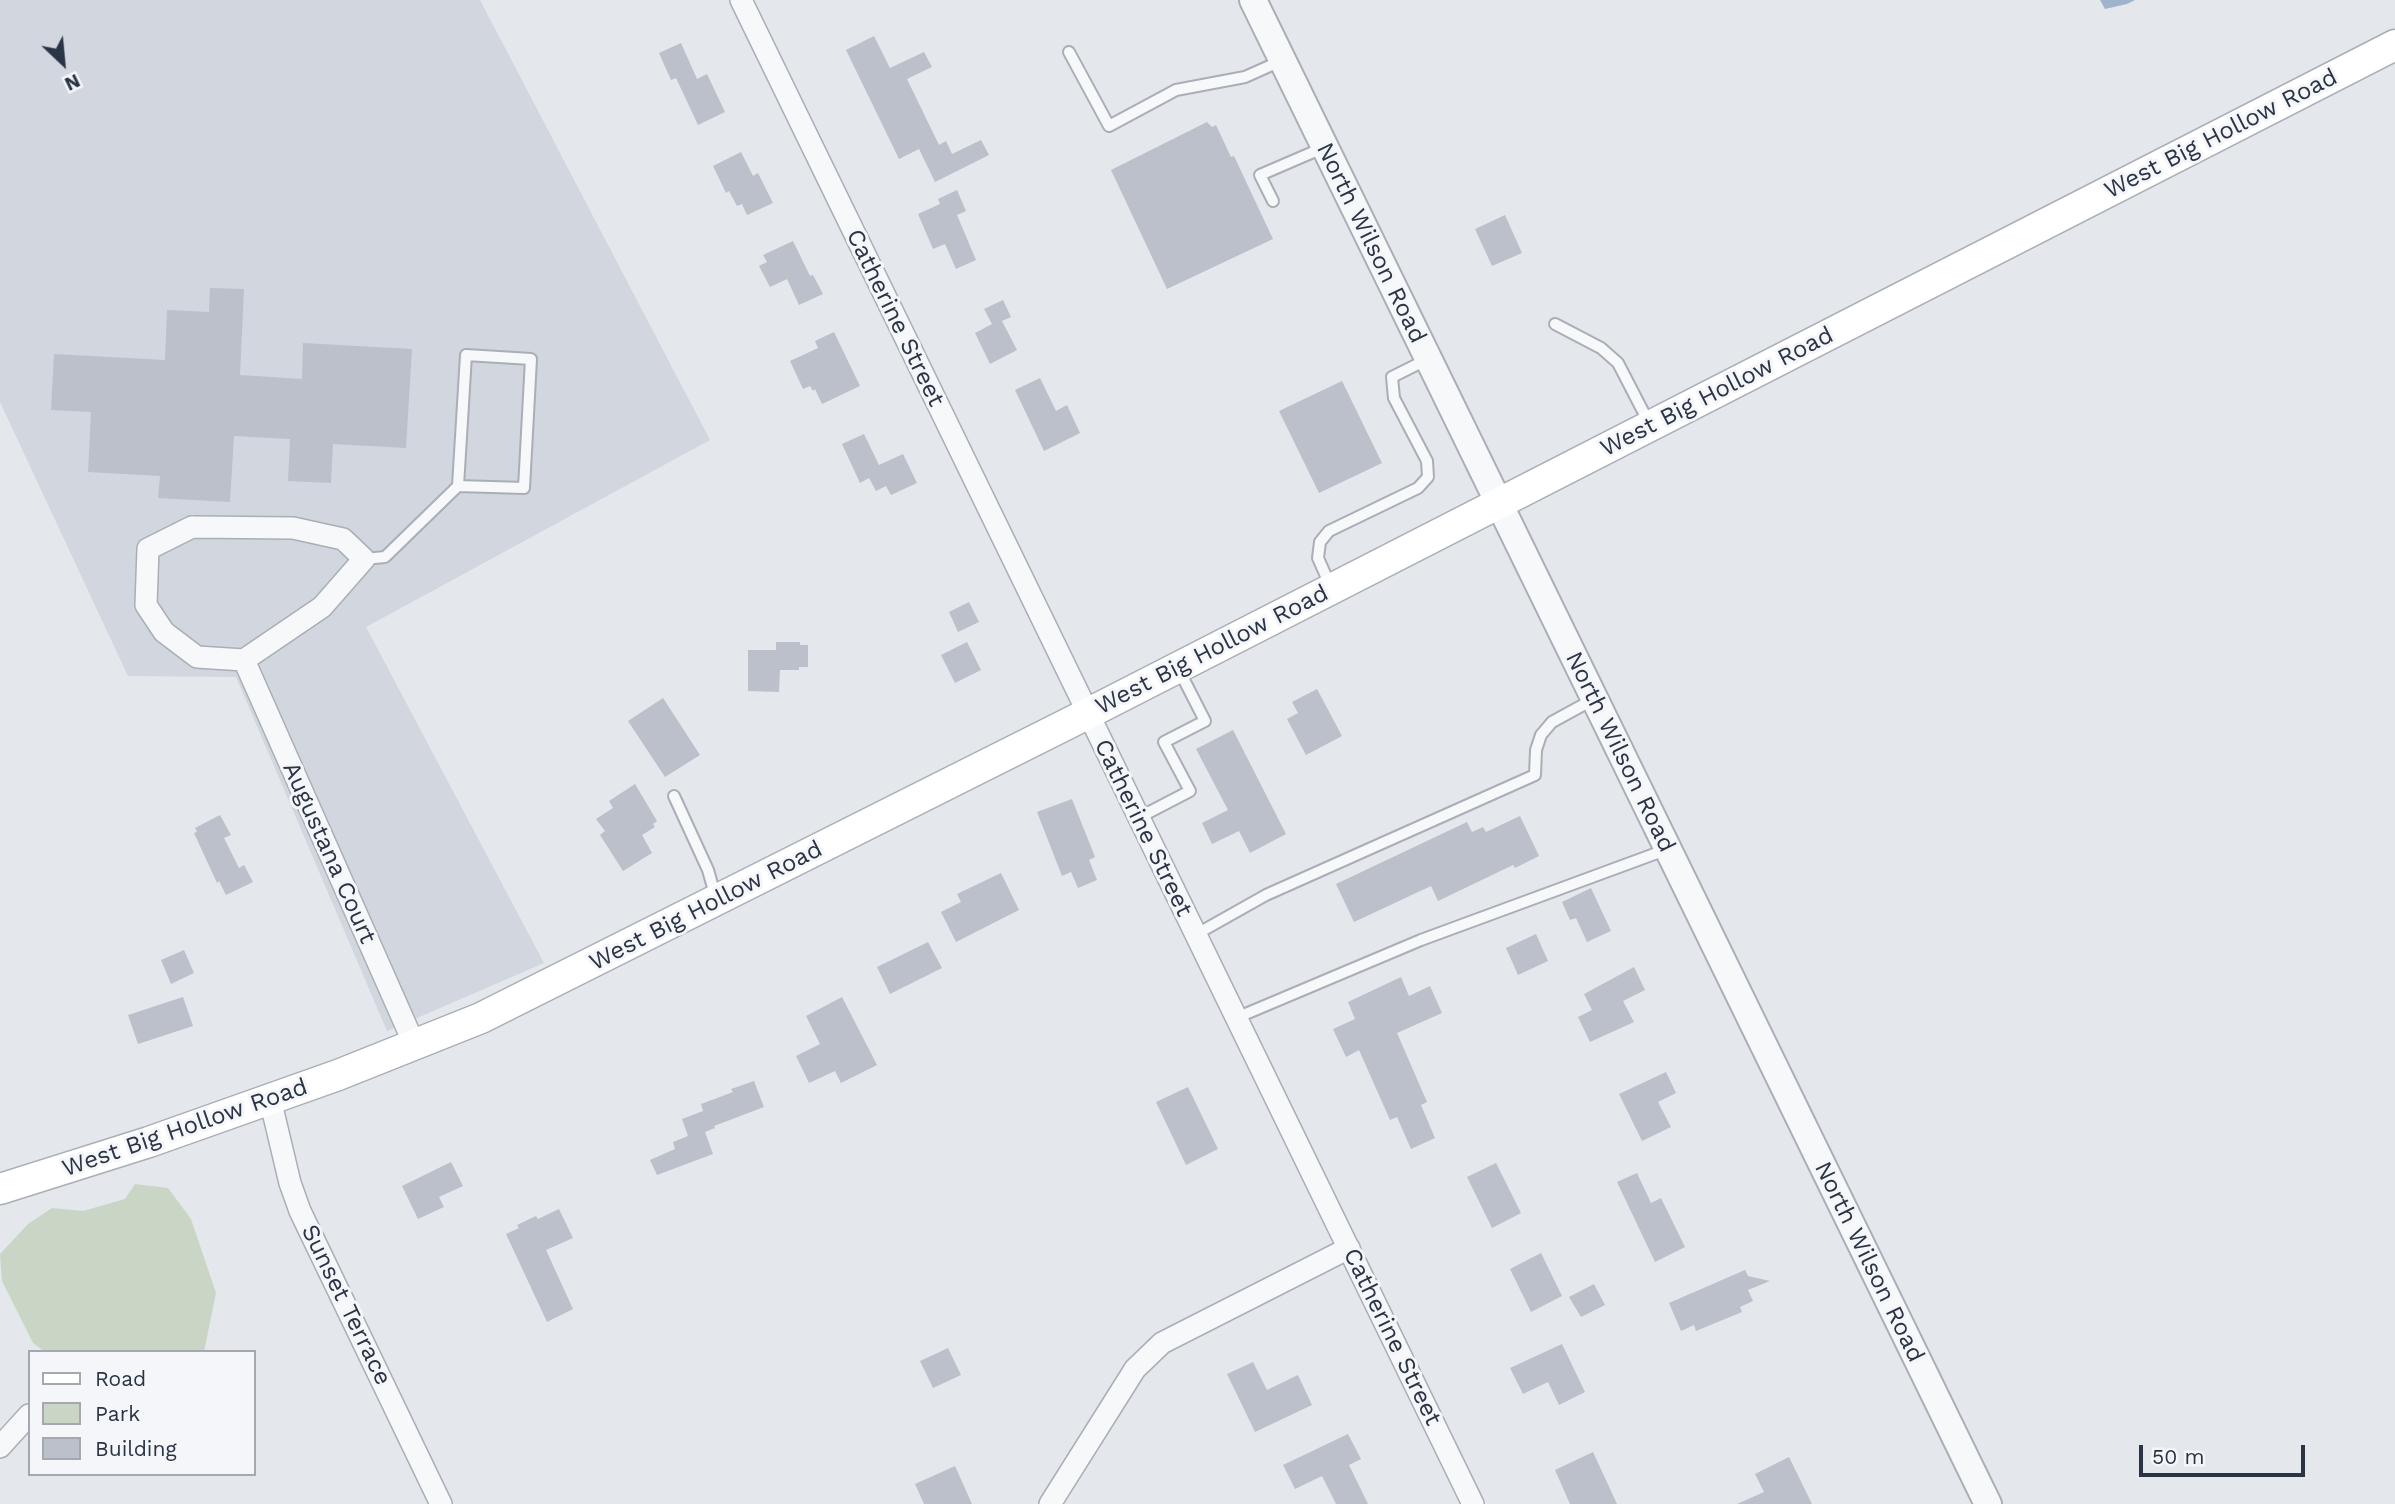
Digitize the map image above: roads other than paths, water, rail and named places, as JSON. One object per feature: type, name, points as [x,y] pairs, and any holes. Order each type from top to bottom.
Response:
[{"type":"main road","name":"West Big Hollow Road","points":[[0,1189],[124,1150],[270,1099],[415,1046],[481,1018],[1178,668],[2395,45]]},
{"type":"street","name":"Catherine Street","points":[[741,0],[1473,1504]]},
{"type":"street","name":"North Wilson Road","points":[[1253,0],[1988,1504]]},
{"type":"street","points":[[192,527],[293,528],[343,539],[363,559],[322,607],[244,660],[197,657],[164,632],[146,605],[148,549],[192,527]]},
{"type":"street","name":"Augustana Court","points":[[244,660],[415,1046]]},
{"type":"street","name":"Sunset Terrace","points":[[270,1099],[285,1164],[300,1211],[440,1504]]},
{"type":"street","points":[[1050,1504],[1135,1369],[1162,1343],[1349,1248]]},
{"type":"street","points":[[0,1447],[28,1416]]},
{"type":"lane","points":[[1069,52],[1109,126],[1176,90],[1245,77],[1283,60]]},
{"type":"lane","points":[[1273,201],[1260,176],[1325,147]]},
{"type":"lane","points":[[1555,324],[1601,348],[1618,363],[1650,426]]},
{"type":"lane","points":[[363,559],[384,557],[458,486],[466,355],[531,359],[524,488],[458,486]]},
{"type":"lane","points":[[1332,589],[1318,558],[1320,542],[1329,531],[1418,488],[1428,477],[1426,461],[1394,398],[1392,377],[1428,359]]},
{"type":"lane","points":[[1138,818],[1190,791],[1164,742],[1205,721],[1178,668]]},
{"type":"lane","points":[[1195,935],[1266,895],[1535,775],[1536,750],[1541,735],[1552,722],[1594,699]]},
{"type":"lane","points":[[674,796],[708,870],[717,900]]},
{"type":"lane","points":[[1236,1018],[1421,940],[1668,849]]},
{"type":"water","points":[[2100,0],[2135,0],[2105,9]]}]
